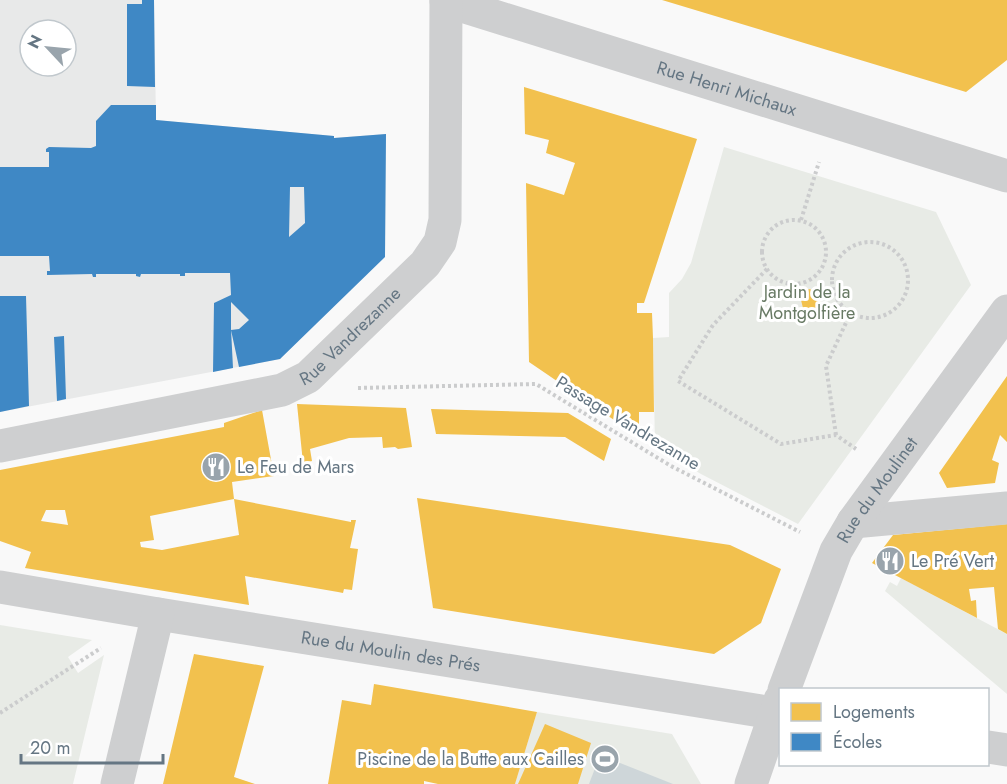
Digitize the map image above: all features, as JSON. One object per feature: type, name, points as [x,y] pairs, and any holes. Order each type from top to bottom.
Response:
[{"type":"street","name":"Rue Vandrezanne","points":[[0,446],[282,390],[308,376],[425,264],[440,242],[445,220],[446,1]]},
{"type":"street","name":"Rue Henri Michaux","points":[[446,1],[1007,176]]},
{"type":"street","name":"Rue du Moulinet","points":[[786,688],[836,551],[852,522],[1007,311]]},
{"type":"street","points":[[852,522],[1007,508]]},
{"type":"street","name":"Rue du Moulin des Prés","points":[[0,587],[158,614],[779,704]]},
{"type":"street","points":[[117,784],[158,614]]},
{"type":"street","name":"Rue du Moulinet","points":[[751,784],[779,707]]},
{"type":"street","points":[[989,747],[1007,750]]},
{"type":"path","points":[[801,220],[816,175]]},
{"type":"path","points":[[801,220],[810,224],[824,239],[825,259],[821,269],[814,277],[794,284],[784,282],[767,269],[762,249],[771,229],[780,223],[801,220]]},
{"type":"path","points":[[867,241],[880,242],[892,248],[901,257],[907,269],[909,282],[906,295],[899,306],[876,319],[850,314],[841,306],[832,285],[831,273],[836,262],[844,251],[855,244],[867,241]]},
{"type":"path","points":[[825,259],[836,262]]},
{"type":"path","points":[[767,269],[712,325],[678,381],[782,444],[837,435],[826,366],[850,314]]},
{"type":"path","name":"Passage Vandrezanne","points":[[350,388],[536,384],[671,466],[805,535]]},
{"type":"path","points":[[0,713],[98,649]]},
{"type":"shaded area","points":[[0,0],[154,0],[156,120],[334,136],[334,138],[386,134],[385,256],[280,359],[0,412]]},
{"type":"shaded area","points":[[600,755],[673,784],[589,784]]},
{"type":"green space","name":"Jardin de la Montgolfière","points":[[724,147],[936,212],[971,285],[798,524],[701,474],[655,447],[653,338],[669,337],[669,293],[682,279],[691,263]]},
{"type":"green space","points":[[901,578],[1007,634],[1007,694],[885,591],[890,582],[897,586]]},
{"type":"green space","points":[[0,625],[92,640],[68,657],[78,673],[104,655],[73,784],[0,784]]},
{"type":"green space","name":"Piscine de la Butte aux Cailles","points":[[537,712],[672,734],[701,784],[515,784]]},
{"type":"building: Logements","points":[[662,0],[1007,0],[1007,60],[966,92]]},
{"type":"building: Logements","points":[[524,87],[697,139],[644,303],[637,303],[637,313],[652,313],[653,338],[654,412],[639,412],[639,437],[529,362],[526,183],[564,195],[575,163],[546,153],[549,140],[525,134]]},
{"type":"building: Logements","points":[[809,289],[819,292],[821,304],[813,311],[803,308],[800,296]]},
{"type":"building: Logements","points":[[1007,376],[1007,442],[1000,435],[992,460],[999,463],[995,483],[947,488],[939,473]]},
{"type":"building: Logements","points":[[297,404],[406,408],[412,447],[383,448],[382,437],[349,438],[310,449],[312,461],[303,463]]},
{"type":"building: Logements","points":[[431,409],[568,413],[611,439],[604,461],[565,437],[436,434]]},
{"type":"building: Logements","points":[[262,410],[274,476],[232,482],[234,499],[351,522],[351,520],[356,520],[350,548],[358,549],[352,590],[344,589],[343,593],[245,576],[249,605],[25,568],[31,552],[0,541],[0,470],[224,427],[224,423]],"holes":[[[234,499],[239,535],[162,550],[141,547],[140,542],[154,540],[150,516]],[[46,510],[65,510],[68,525],[41,521]]]},
{"type":"building: Logements","points":[[417,498],[730,545],[781,569],[761,623],[714,654],[433,608]]},
{"type":"building: Logements","points":[[1007,524],[1007,634],[998,629],[994,587],[969,589],[971,601],[976,600],[977,618],[872,563],[893,535]]},
{"type":"building: Logements","points":[[194,654],[264,666],[234,777],[255,784],[163,784]]},
{"type":"building: Logements","points":[[374,684],[537,712],[515,784],[438,784],[424,781],[424,784],[328,784],[342,700],[371,705]]},
{"type":"building: Logements","points":[[545,724],[591,743],[578,784],[518,784]]},
{"type":"building: Écoles","points":[[142,0],[154,0],[155,87],[127,86],[127,4],[142,4]]},
{"type":"building: Écoles","points":[[111,105],[156,105],[156,120],[334,136],[334,138],[386,134],[385,257],[280,359],[239,367],[231,330],[233,368],[213,372],[214,303],[231,295],[230,273],[185,273],[185,276],[141,274],[140,277],[136,274],[96,274],[96,277],[92,274],[47,275],[47,271],[50,271],[49,256],[0,256],[0,167],[49,167],[49,152],[46,152],[46,149],[49,147],[91,148],[96,146],[96,121]],"holes":[[[290,187],[304,187],[305,223],[289,237]],[[231,302],[249,320],[239,329],[231,330]]]},
{"type":"building: Écoles","points":[[0,296],[26,296],[29,406],[0,412]]},
{"type":"building: Écoles","points":[[64,336],[66,399],[57,401],[54,337]]},
{"type":"place","name":"Le Feu de Mars","points":[[216,467]]},
{"type":"place","name":"Le Pré Vert","points":[[890,561]]},
{"type":"place","name":"Piscine de la Butte aux Cailles","points":[[605,759]]}]
